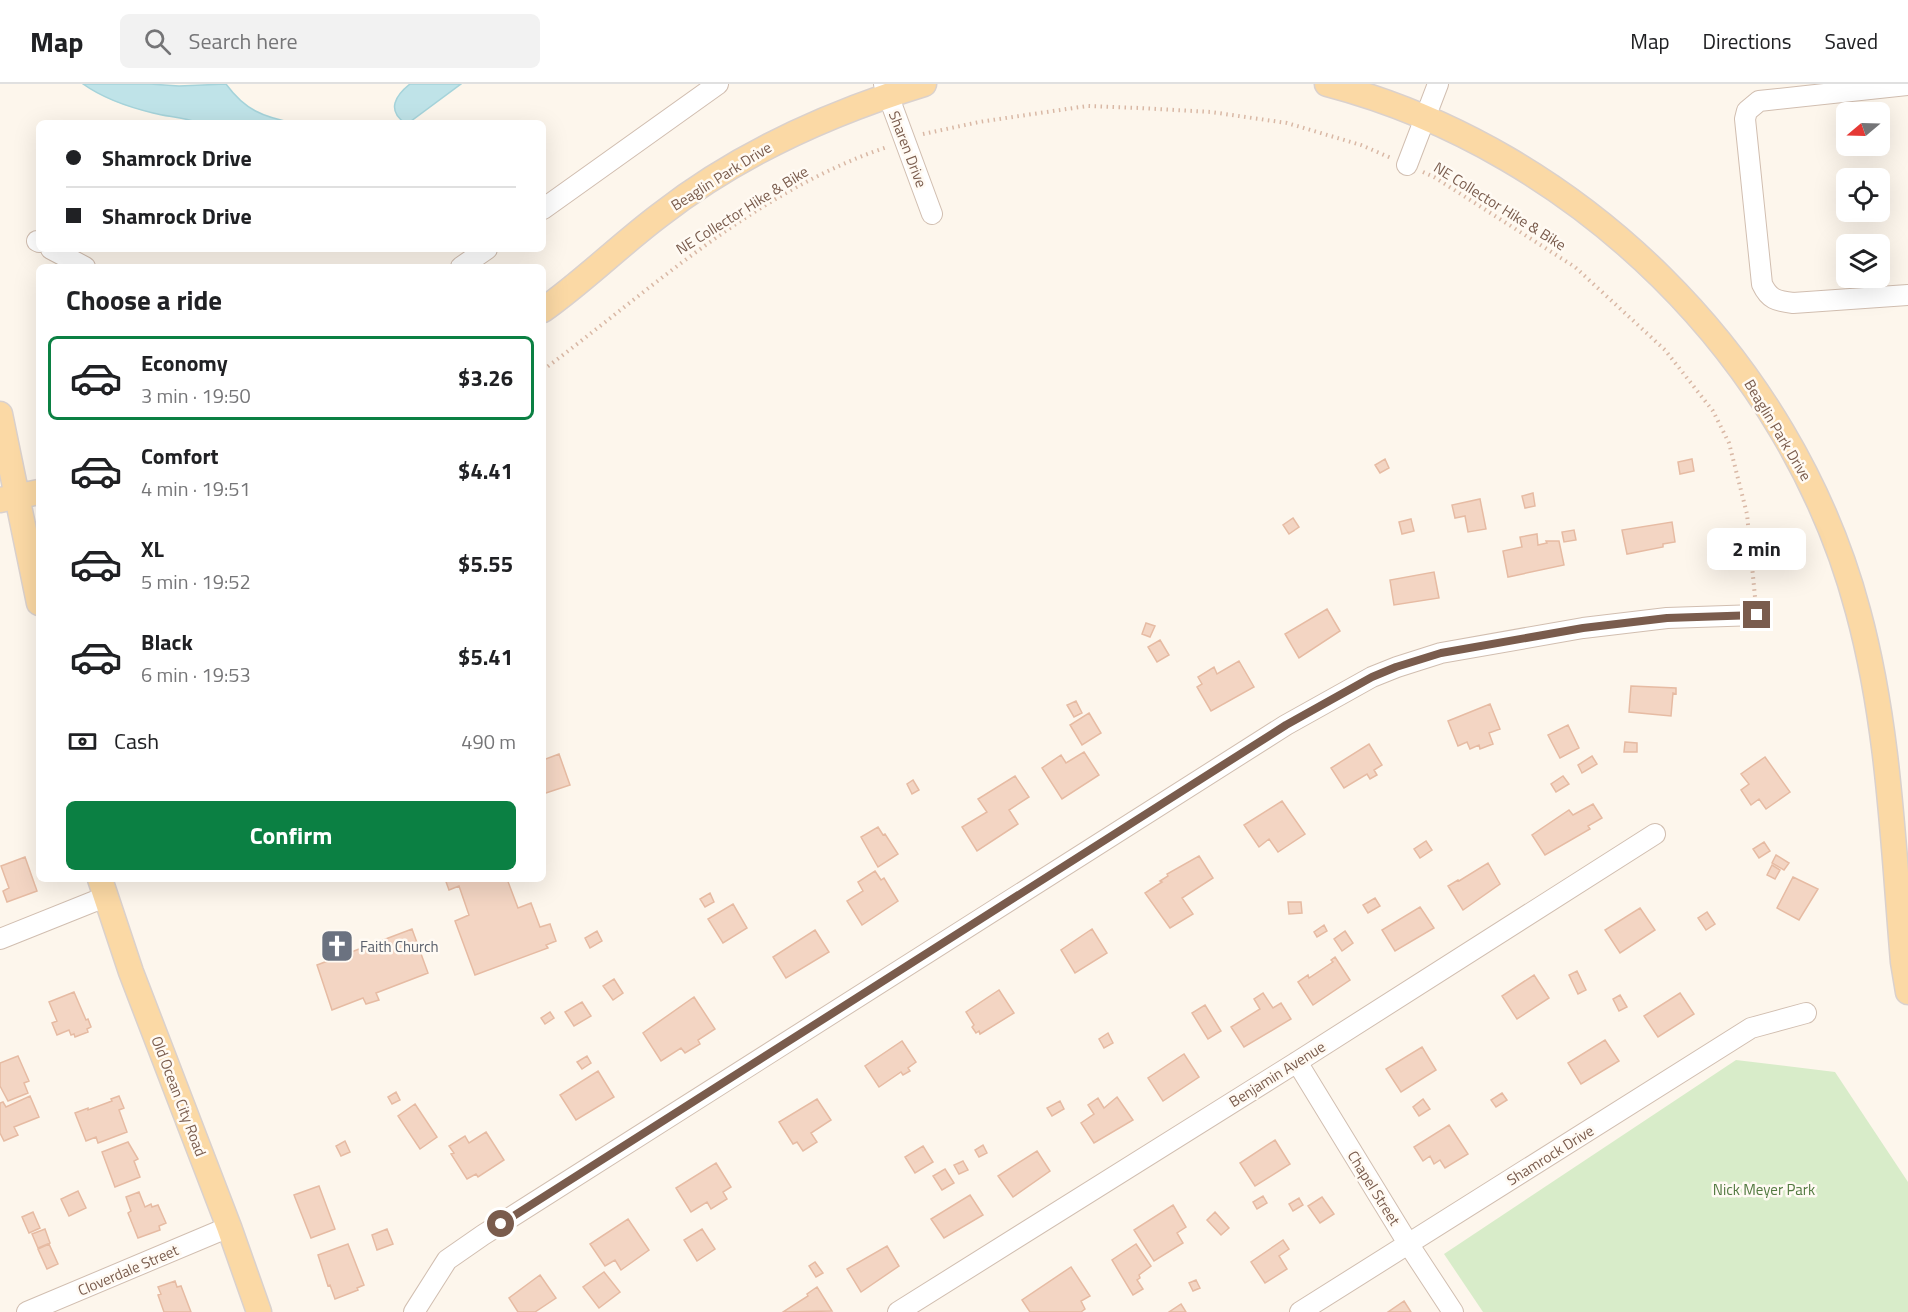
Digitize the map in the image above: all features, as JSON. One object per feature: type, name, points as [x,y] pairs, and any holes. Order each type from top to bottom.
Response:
[{"type":"main road","name":"Beaglin Park Drive","points":[[546,308],[660,214],[716,176],[802,129],[886,89],[924,84]]},
{"type":"main road","name":"Beaglin Park Drive","points":[[1327,84],[1376,99],[1425,118],[1476,142],[1515,163],[1586,212],[1617,237],[1687,304],[1722,344],[1775,420],[1814,491],[1843,564],[1867,648],[1885,758],[1903,962],[1908,992]]},
{"type":"main road","points":[[0,414],[19,496],[36,587]]},
{"type":"main road","name":"Old Ocean City Road","points":[[102,888],[131,972],[229,1227],[258,1312]]},
{"type":"street","points":[[546,207],[718,84]]},
{"type":"street","points":[[1407,165],[1438,84]]},
{"type":"street","points":[[1908,86],[1759,101],[1747,111],[1745,119],[1762,284],[1767,294],[1778,301],[1793,303],[1908,295]]},
{"type":"street","name":"Sharen Drive","points":[[886,89],[932,213]]},
{"type":"street","points":[[58,252],[80,264]]},
{"type":"street","points":[[467,264],[483,252]]},
{"type":"street","points":[[414,1312],[447,1260],[483,1235],[1286,725],[1372,677],[1441,653],[1542,634],[1667,618],[1757,615]]},
{"type":"street","name":"Benjamin Avenue","points":[[898,1312],[1655,834]]},
{"type":"street","points":[[0,939],[102,888]]},
{"type":"street","name":"Shamrock Drive","points":[[1300,1312],[1751,1028],[1806,1013]]},
{"type":"street","name":"Chapel Street","points":[[1297,1062],[1409,1245],[1453,1312]]},
{"type":"street","name":"Cloverdale Street","points":[[27,1312],[229,1227]]},
{"type":"path","name":"NE Collector Hike & Bike","points":[[546,368],[622,311],[672,269],[716,237],[771,202],[827,171],[928,133],[979,122],[1088,106],[1211,112],[1287,123],[1361,145],[1434,177],[1575,267],[1665,350],[1713,411],[1730,443],[1747,514],[1757,615]]},
{"type":"green space","name":"Nick Meyer Park","points":[[1736,1060],[1835,1072],[1908,1182],[1908,1312],[1483,1312],[1444,1254]]},
{"type":"water","points":[[83,84],[179,86],[226,84],[240,100],[255,111],[281,120],[190,120],[125,105]]},
{"type":"water","points":[[410,84],[461,84],[412,120],[401,120],[396,113],[395,103]]},
{"type":"building","points":[[1385,459],[1389,468],[1380,473],[1375,465]]},
{"type":"building","points":[[1692,459],[1694,471],[1680,474],[1678,462]]},
{"type":"building","points":[[1533,493],[1535,506],[1525,508],[1522,496]]},
{"type":"building","points":[[1480,499],[1486,529],[1468,532],[1465,516],[1455,518],[1452,505]]},
{"type":"building","points":[[1293,518],[1299,527],[1289,534],[1283,525]]},
{"type":"building","points":[[1411,519],[1414,531],[1402,534],[1399,522]]},
{"type":"building","points":[[1672,522],[1675,542],[1663,544],[1663,547],[1627,554],[1622,530]]},
{"type":"building","points":[[1574,530],[1576,540],[1564,542],[1562,532]]},
{"type":"building","points":[[1537,534],[1538,545],[1547,543],[1546,541],[1559,541],[1564,565],[1508,577],[1503,551],[1522,547],[1520,537]]},
{"type":"building","points":[[1434,572],[1439,598],[1394,605],[1390,580]]},
{"type":"building","points":[[1327,609],[1340,631],[1299,658],[1285,634]]},
{"type":"building","points":[[1146,623],[1155,626],[1150,637],[1142,634]]},
{"type":"building","points":[[1160,640],[1169,655],[1157,662],[1148,647]]},
{"type":"building","points":[[1239,661],[1254,687],[1211,711],[1197,687],[1202,684],[1198,677],[1214,667],[1217,674]]},
{"type":"building","points":[[1631,686],[1676,688],[1676,694],[1673,693],[1671,716],[1629,712]]},
{"type":"building","points":[[1076,701],[1082,713],[1074,717],[1067,705]]},
{"type":"building","points":[[1490,704],[1500,729],[1489,733],[1493,744],[1480,749],[1479,745],[1470,749],[1467,742],[1458,746],[1448,721]]},
{"type":"building","points":[[1089,713],[1101,733],[1082,745],[1070,725]]},
{"type":"building","points":[[1568,725],[1579,748],[1560,758],[1548,735]]},
{"type":"building","points":[[1625,742],[1637,743],[1637,752],[1624,752]]},
{"type":"building","points":[[1369,744],[1382,765],[1374,770],[1377,775],[1370,779],[1367,774],[1344,788],[1331,768]]},
{"type":"building","points":[[1084,752],[1099,775],[1062,799],[1042,768],[1061,755],[1066,763]]},
{"type":"building","points":[[559,754],[570,785],[546,793],[546,759]]},
{"type":"building","points":[[1592,756],[1597,764],[1582,773],[1578,765]]},
{"type":"building","points":[[1765,757],[1790,792],[1766,809],[1759,799],[1751,805],[1741,790],[1749,784],[1741,774]]},
{"type":"building","points":[[1015,776],[1029,797],[1009,810],[1018,824],[977,851],[962,827],[987,812],[978,799]]},
{"type":"building","points":[[1563,776],[1569,784],[1556,792],[1551,784]]},
{"type":"building","points":[[913,780],[919,790],[912,794],[907,784]]},
{"type":"building","points":[[1282,801],[1305,834],[1278,852],[1269,839],[1259,847],[1244,825]]},
{"type":"building","points":[[1593,804],[1602,818],[1588,826],[1590,829],[1545,855],[1532,835],[1569,810],[1573,815]]},
{"type":"building","points":[[878,827],[898,854],[878,867],[861,837]]},
{"type":"building","points":[[1426,841],[1432,850],[1420,858],[1414,849]]},
{"type":"building","points":[[1764,842],[1770,851],[1759,858],[1753,849]]},
{"type":"building","points":[[1776,855],[1789,863],[1784,870],[1772,863]]},
{"type":"building","points":[[1199,856],[1213,878],[1182,898],[1193,914],[1170,928],[1145,893],[1162,882],[1160,881],[1168,876],[1167,874]]},
{"type":"building","points":[[25,857],[37,891],[7,902],[3,891],[9,888],[1,866]]},
{"type":"building","points":[[1488,863],[1500,884],[1463,910],[1448,886]]},
{"type":"building","points":[[1772,865],[1780,870],[1775,879],[1767,875]]},
{"type":"building","points":[[875,871],[881,880],[884,878],[898,901],[862,925],[847,901],[863,891],[858,882]]},
{"type":"building","points":[[1793,877],[1818,889],[1799,920],[1777,908]]},
{"type":"building","points":[[446,882],[508,882],[518,908],[531,903],[540,927],[550,924],[556,941],[546,945],[548,948],[475,975],[455,921],[469,915],[459,886],[449,890]]},
{"type":"building","points":[[710,893],[714,902],[705,907],[700,899]]},
{"type":"building","points":[[1375,898],[1380,906],[1368,913],[1363,905]]},
{"type":"building","points":[[1288,902],[1301,902],[1302,913],[1289,914]]},
{"type":"building","points":[[733,904],[747,928],[723,943],[708,919]]},
{"type":"building","points":[[1420,907],[1434,928],[1395,951],[1382,930]]},
{"type":"building","points":[[1640,908],[1655,930],[1620,953],[1605,930]]},
{"type":"building","points":[[1707,912],[1715,924],[1706,930],[1698,918]]},
{"type":"building","points":[[1324,925],[1327,931],[1317,937],[1314,932]]},
{"type":"building","points":[[412,929],[428,973],[376,993],[379,1000],[366,1004],[363,998],[332,1010],[317,965]]},
{"type":"building","points":[[1092,929],[1107,953],[1075,973],[1061,950]]},
{"type":"building","points":[[815,930],[829,952],[786,978],[773,957]]},
{"type":"building","points":[[597,931],[602,941],[590,948],[585,938]]},
{"type":"building","points":[[1345,931],[1353,943],[1342,951],[1334,939]]},
{"type":"building","points":[[1335,957],[1350,980],[1313,1005],[1298,982],[1308,975],[1309,978],[1333,962],[1331,960]]},
{"type":"building","points":[[1577,971],[1586,990],[1578,994],[1569,975]]},
{"type":"building","points":[[1534,975],[1549,998],[1517,1019],[1502,996]]},
{"type":"building","points":[[614,979],[623,993],[613,1000],[603,986]]},
{"type":"building","points":[[999,990],[1014,1013],[980,1034],[979,1031],[976,1033],[966,1012]]},
{"type":"building","points":[[74,992],[91,1027],[87,1029],[88,1032],[75,1037],[69,1030],[57,1035],[52,1023],[57,1021],[49,1002]]},
{"type":"building","points":[[1263,993],[1273,1008],[1281,1003],[1291,1019],[1244,1047],[1231,1027],[1260,1009],[1254,999]]},
{"type":"building","points":[[1680,993],[1694,1014],[1658,1037],[1644,1016]]},
{"type":"building","points":[[1620,995],[1627,1007],[1619,1011],[1613,999]]},
{"type":"building","points":[[694,997],[715,1029],[698,1040],[700,1044],[685,1053],[681,1048],[661,1061],[643,1033]]},
{"type":"building","points":[[582,1002],[591,1016],[574,1026],[565,1012]]},
{"type":"building","points":[[1205,1005],[1221,1031],[1208,1039],[1192,1013]]},
{"type":"building","points":[[550,1012],[554,1018],[545,1024],[541,1018]]},
{"type":"building","points":[[1108,1033],[1113,1043],[1104,1048],[1099,1039]]},
{"type":"building","points":[[1605,1040],[1619,1061],[1581,1084],[1568,1063]]},
{"type":"building","points":[[902,1041],[916,1062],[908,1068],[910,1071],[903,1075],[901,1072],[879,1087],[865,1066]]},
{"type":"building","points":[[1422,1047],[1436,1070],[1401,1092],[1386,1069]]},
{"type":"building","points":[[1184,1054],[1199,1077],[1163,1101],[1148,1078]]},
{"type":"building","points":[[18,1056],[29,1081],[24,1083],[28,1093],[8,1101],[0,1086],[0,1063]]},
{"type":"building","points":[[587,1056],[591,1063],[582,1069],[577,1062]]},
{"type":"building","points":[[598,1071],[614,1097],[576,1120],[560,1095]]},
{"type":"building","points":[[396,1092],[400,1100],[392,1104],[388,1097]]},
{"type":"building","points":[[1502,1093],[1507,1100],[1496,1107],[1491,1100]]},
{"type":"building","points":[[30,1096],[39,1117],[14,1127],[18,1135],[4,1141],[0,1133],[0,1103],[3,1102],[6,1107]]},
{"type":"building","points":[[119,1096],[124,1108],[119,1110],[127,1132],[98,1143],[96,1137],[86,1141],[75,1113],[112,1101],[111,1099]]},
{"type":"building","points":[[1117,1097],[1133,1120],[1094,1143],[1081,1123],[1094,1114],[1088,1105],[1098,1098],[1104,1108]]},
{"type":"building","points":[[817,1099],[831,1120],[811,1133],[817,1142],[803,1151],[797,1142],[793,1144],[779,1122]]},
{"type":"building","points":[[1423,1099],[1430,1109],[1419,1116],[1413,1107]]},
{"type":"building","points":[[1060,1101],[1064,1109],[1052,1116],[1047,1108]]},
{"type":"building","points":[[415,1104],[437,1137],[420,1149],[398,1116]]},
{"type":"building","points":[[1449,1125],[1468,1154],[1445,1168],[1440,1160],[1434,1164],[1430,1156],[1423,1161],[1414,1147]]},
{"type":"building","points":[[486,1132],[504,1160],[478,1177],[476,1174],[467,1179],[451,1154],[454,1153],[449,1146],[465,1136],[469,1143]]},
{"type":"building","points":[[1275,1140],[1290,1164],[1255,1186],[1240,1163]]},
{"type":"building","points":[[345,1141],[350,1152],[341,1156],[336,1146]]},
{"type":"building","points":[[128,1142],[138,1159],[134,1161],[140,1177],[115,1187],[102,1152]]},
{"type":"building","points":[[983,1145],[987,1153],[979,1157],[975,1150]]},
{"type":"building","points":[[923,1146],[933,1162],[915,1173],[905,1157]]},
{"type":"building","points":[[1037,1151],[1050,1171],[1013,1197],[998,1176]]},
{"type":"building","points":[[963,1161],[968,1170],[959,1174],[954,1165]]},
{"type":"building","points":[[716,1163],[731,1187],[723,1192],[727,1199],[711,1209],[707,1202],[691,1212],[676,1188]]},
{"type":"building","points":[[945,1169],[954,1183],[942,1190],[933,1176]]},
{"type":"building","points":[[319,1186],[335,1229],[311,1238],[294,1195]]},
{"type":"building","points":[[78,1191],[86,1208],[69,1216],[61,1199]]},
{"type":"building","points":[[139,1192],[145,1207],[151,1204],[152,1207],[158,1205],[166,1223],[159,1226],[160,1230],[138,1238],[128,1213],[131,1211],[126,1197]]},
{"type":"building","points":[[970,1195],[983,1215],[944,1238],[931,1219]]},
{"type":"building","points":[[1263,1196],[1267,1203],[1257,1209],[1253,1202]]},
{"type":"building","points":[[1322,1197],[1334,1214],[1320,1223],[1308,1206]]},
{"type":"building","points":[[1299,1198],[1303,1205],[1293,1211],[1289,1204]]},
{"type":"building","points":[[1173,1205],[1186,1227],[1177,1233],[1183,1243],[1154,1261],[1134,1230]]},
{"type":"building","points":[[33,1212],[40,1228],[29,1233],[22,1217]]},
{"type":"building","points":[[1215,1212],[1229,1228],[1221,1235],[1207,1220]]},
{"type":"building","points":[[628,1219],[649,1250],[621,1270],[615,1260],[605,1266],[590,1244]]},
{"type":"building","points":[[45,1229],[50,1243],[38,1248],[32,1234]]},
{"type":"building","points":[[387,1229],[393,1244],[377,1250],[372,1235]]},
{"type":"building","points":[[702,1229],[715,1249],[697,1261],[684,1240]]},
{"type":"building","points":[[1283,1240],[1289,1249],[1279,1256],[1287,1269],[1265,1283],[1251,1262]]},
{"type":"building","points":[[49,1244],[58,1264],[47,1269],[38,1249]]},
{"type":"building","points":[[348,1244],[364,1285],[357,1288],[358,1290],[335,1299],[330,1285],[328,1286],[318,1255]]},
{"type":"building","points":[[1136,1244],[1151,1266],[1139,1275],[1140,1278],[1137,1280],[1143,1289],[1133,1295],[1112,1260]]},
{"type":"building","points":[[887,1246],[899,1266],[861,1292],[847,1269]]},
{"type":"building","points":[[815,1262],[823,1273],[816,1277],[809,1266]]},
{"type":"building","points":[[1071,1267],[1090,1296],[1081,1301],[1085,1309],[1081,1312],[1030,1312],[1022,1300]]},
{"type":"building","points":[[604,1272],[620,1292],[599,1308],[583,1287]]},
{"type":"building","points":[[540,1275],[556,1298],[535,1312],[518,1312],[509,1298]]},
{"type":"building","points":[[1196,1280],[1200,1288],[1193,1291],[1189,1283]]},
{"type":"building","points":[[175,1281],[177,1287],[181,1286],[191,1312],[164,1312],[158,1295],[161,1294],[158,1287]]},
{"type":"building","points":[[817,1287],[832,1311],[783,1312],[808,1296],[807,1294]]},
{"type":"building","points":[[1404,1301],[1411,1312],[1388,1312]]},
{"type":"building","points":[[1181,1304],[1186,1312],[1169,1312]]},
{"type":"place","name":"Faith Church","points":[[337,946]]},
{"type":"route","points":[[501,1224],[1286,725],[1372,677],[1441,653],[1522,637],[1667,618],[1757,615]]}]
